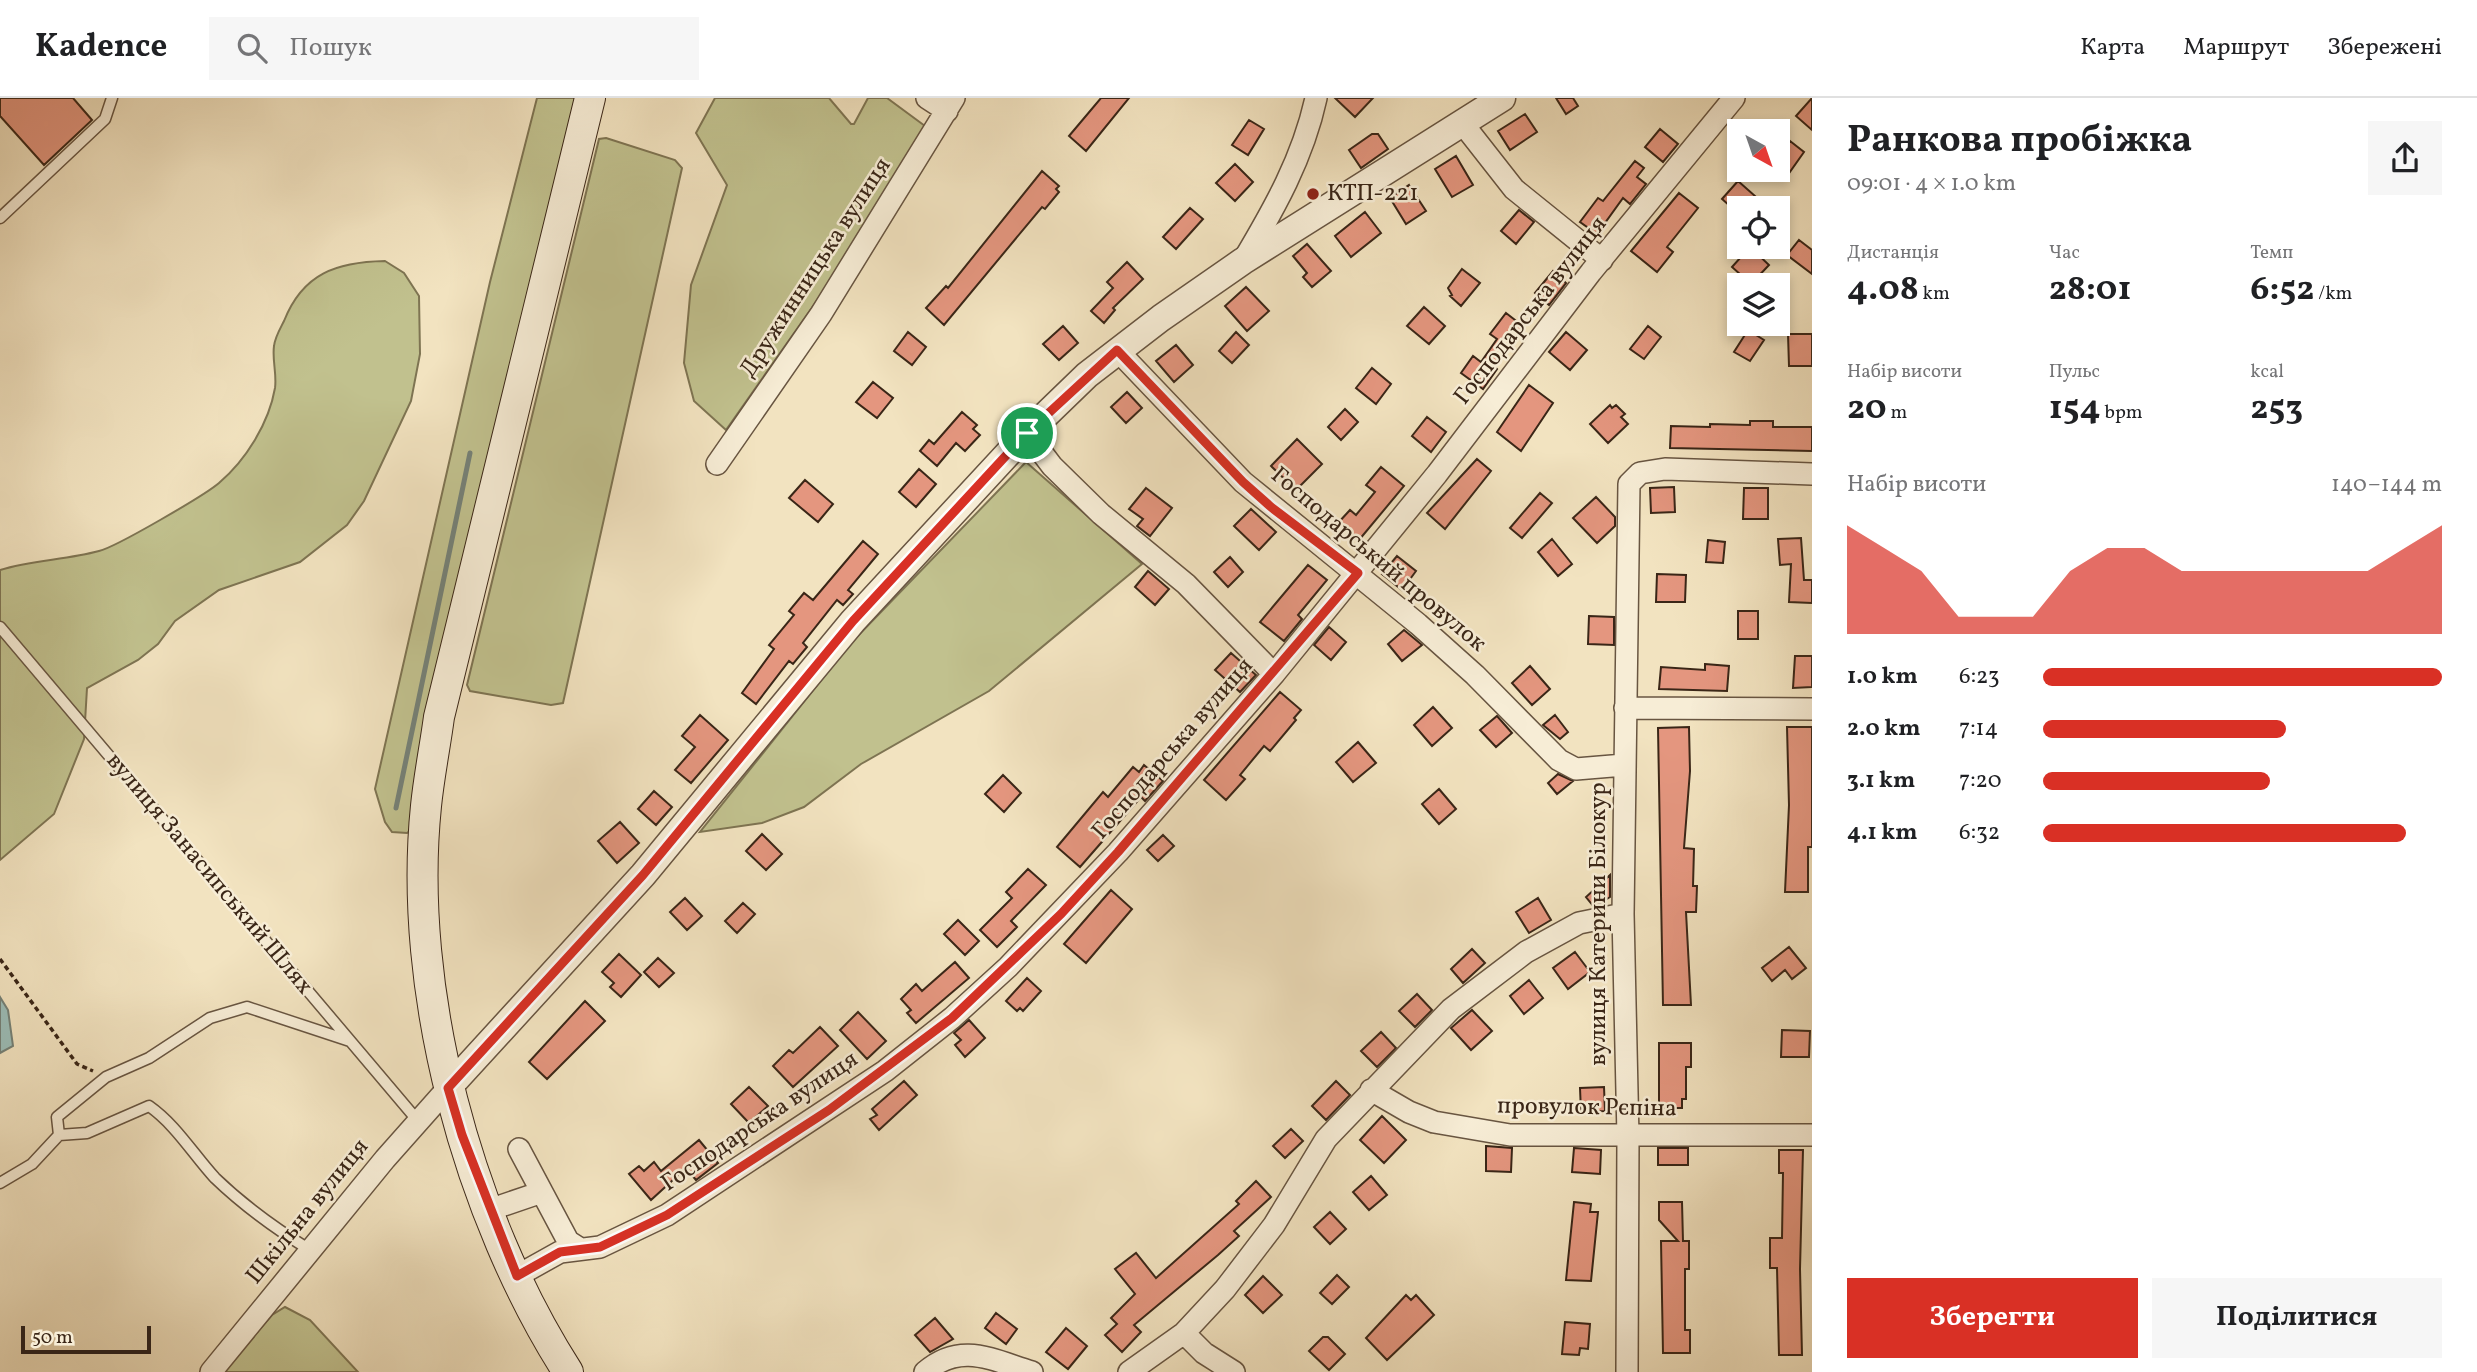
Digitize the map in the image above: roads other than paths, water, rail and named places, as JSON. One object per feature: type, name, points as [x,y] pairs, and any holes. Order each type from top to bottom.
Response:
[{"type":"main road","points":[[568,1372],[517,1276],[489,1210],[448,1088],[432,990],[425,909],[426,807],[439,717],[590,98]]},
{"type":"street","points":[[927,98],[950,104]]},
{"type":"street","points":[[1243,261],[1283,190],[1308,134],[1315,98]]},
{"type":"street","points":[[448,1088],[643,875],[853,621],[1027,433],[1117,350],[1243,261],[1502,98]]},
{"type":"street","name":"Господарська вулиця","points":[[517,1276],[560,1252],[600,1247],[667,1215],[829,1110],[952,1018],[1061,914],[1274,674],[1358,573],[1602,260],[1734,98]]},
{"type":"street","name":"Дружинницька вулиця","points":[[718,464],[821,314],[950,104]]},
{"type":"street","points":[[1463,124],[1514,189],[1602,260]]},
{"type":"street","name":"Господарський провулок","points":[[1117,350],[1243,482],[1271,507],[1358,573],[1475,675],[1559,760],[1576,769],[1625,765]]},
{"type":"street","points":[[1027,433],[1052,466],[1101,514],[1186,584],[1274,674]]},
{"type":"street","name":"вулиця Катерини Білокур","points":[[1626,1372],[1628,1137],[1623,914],[1628,492],[1633,477],[1651,470],[1812,474]]},
{"type":"street","points":[[1625,708],[1812,709]]},
{"type":"street","points":[[1129,1372],[1184,1333],[1250,1258],[1274,1225],[1312,1158],[1371,1090],[1451,1009],[1526,952],[1579,923],[1623,914]]},
{"type":"street","name":"Шкільна вулиця","points":[[211,1372],[310,1250],[448,1088]]},
{"type":"street","name":"провулок Рєпіна","points":[[1371,1090],[1409,1112],[1472,1130],[1541,1137],[1812,1135]]},
{"type":"street","points":[[519,1149],[568,1241],[579,1248]]},
{"type":"street","points":[[489,1210],[542,1192]]},
{"type":"street","points":[[1184,1333],[1204,1353],[1234,1372]]},
{"type":"street","points":[[925,1372],[944,1357],[959,1353],[981,1356],[1032,1372]]},
{"type":"lane","points":[[0,218],[104,119],[113,98]]},
{"type":"lane","name":"вулиця Занасипський Шлях","points":[[0,627],[418,1121]]},
{"type":"lane","points":[[59,1135],[57,1117],[106,1077],[149,1058],[210,1018],[247,1007],[350,1041]]},
{"type":"lane","points":[[0,1183],[32,1164],[59,1135],[87,1133],[149,1106],[162,1116],[214,1176],[241,1202],[276,1230],[310,1250]]},
{"type":"water","points":[[0,997],[8,1010],[13,1046],[0,1053]]},
{"type":"waterway","points":[[396,808],[470,453]]},
{"type":"place","name":"КТП-221","points":[[1313,194]]}]
